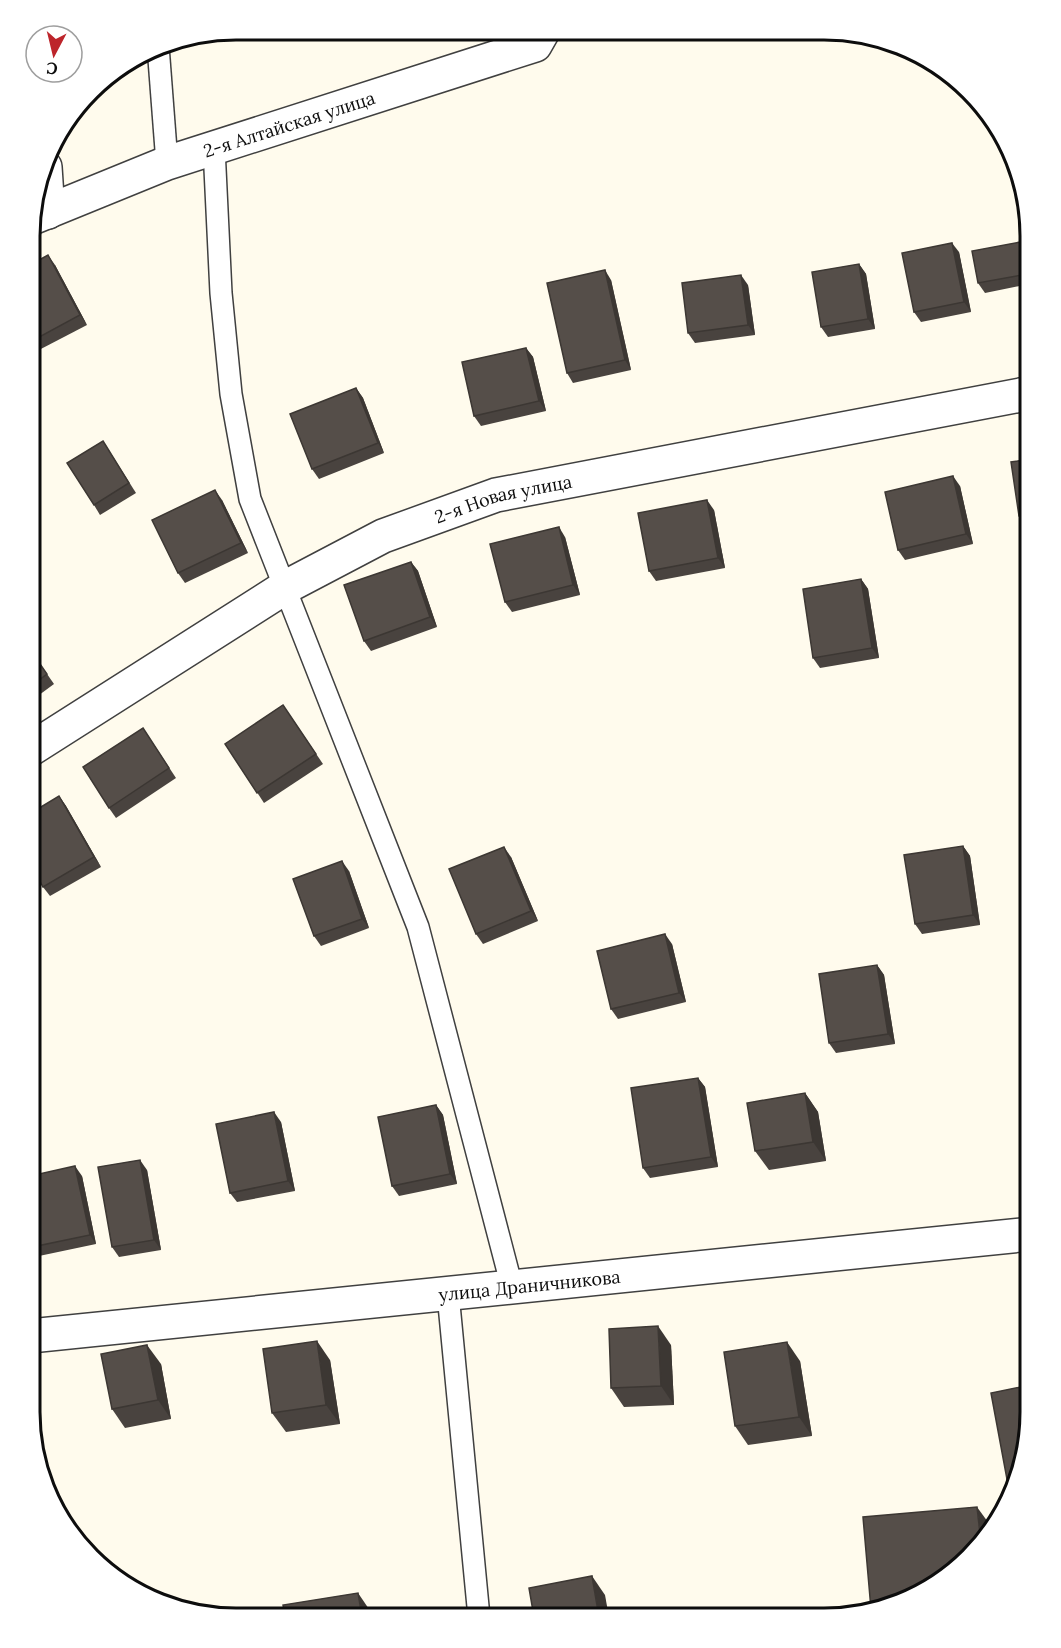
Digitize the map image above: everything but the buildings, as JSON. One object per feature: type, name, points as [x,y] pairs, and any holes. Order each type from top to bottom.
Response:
[{"type":"street","name":"2-я Алтайская улица","points":[[42,214],[167,162],[535,45],[538,40]]},
{"type":"street","name":"2-я Новая улица","points":[[40,743],[284,588],[383,537],[496,495],[1021,395]]},
{"type":"street","name":"улица Драничникова","points":[[40,1335],[1020,1235]]},
{"type":"lane","points":[[159,56],[167,162]]},
{"type":"lane","points":[[214,148],[221,293],[231,394],[250,499],[418,927],[512,1287]]},
{"type":"lane","points":[[448,1293],[478,1608]]}]
